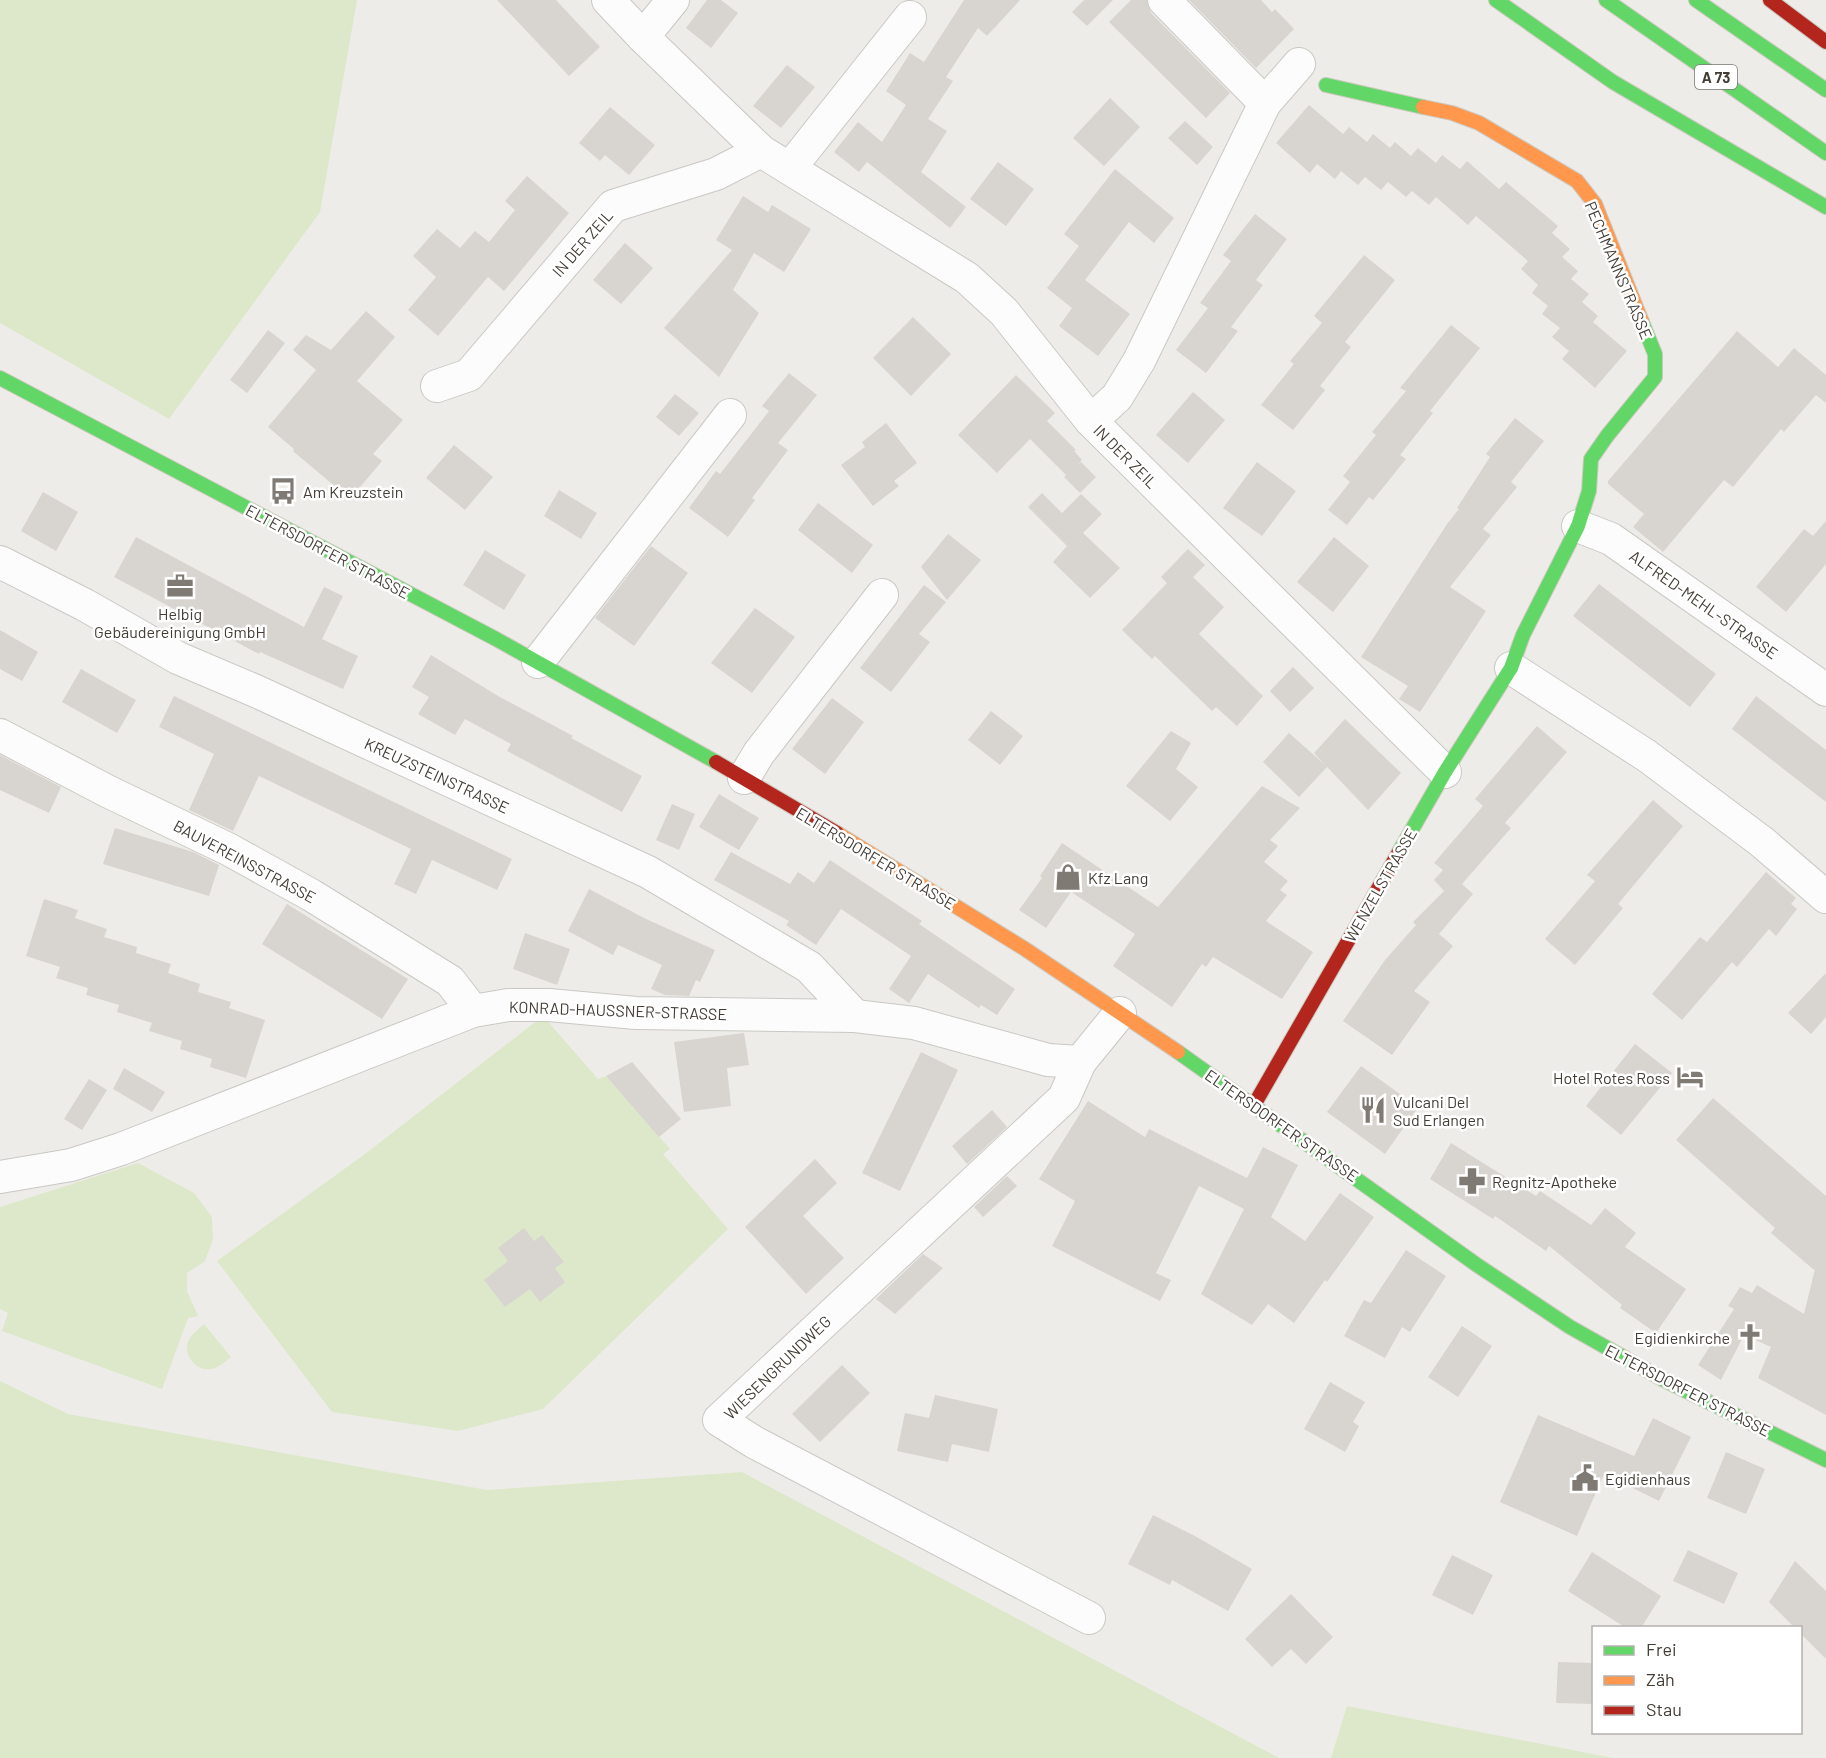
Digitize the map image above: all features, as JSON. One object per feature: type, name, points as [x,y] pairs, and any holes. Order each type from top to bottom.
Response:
[{"type":"main road","points":[[1496,0],[1613,82],[1826,207]]},
{"type":"main road","name":"A 73","points":[[1606,0],[1826,153]]},
{"type":"main road","points":[[1696,0],[1826,90]]},
{"type":"main road","points":[[1770,0],[1826,42]]},
{"type":"main road","name":"PECHMANNSTRASSE","points":[[1326,85],[1452,113],[1479,123],[1577,182],[1595,204],[1655,354],[1655,377],[1607,436]]},
{"type":"main road","name":"ELTERSDORFER STRASSE","points":[[0,378],[538,662],[744,778],[977,919],[1120,1013],[1254,1105],[1453,1248],[1572,1328],[1709,1403],[1826,1460]]},
{"type":"main road","name":"WENZELSTRASSE","points":[[1254,1105],[1444,772],[1511,668],[1523,635],[1578,526],[1589,491],[1592,459],[1607,436]]},
{"type":"street","name":"IN DER ZEIL","points":[[608,0],[643,38],[761,151],[967,278],[1004,312],[1091,421],[1444,772]]},
{"type":"street","points":[[643,38],[673,0]]},
{"type":"street","points":[[1164,0],[1265,104]]},
{"type":"street","points":[[790,168],[910,17]]},
{"type":"street","points":[[1091,421],[1117,397],[1139,361],[1265,104],[1299,64]]},
{"type":"street","name":"IN DER ZEIL","points":[[437,386],[469,375],[613,206],[716,174],[761,151]]},
{"type":"street","points":[[538,662],[730,414]]},
{"type":"street","name":"ALFRED-MEHL-STRASSE","points":[[1578,526],[1611,539],[1826,690]]},
{"type":"street","name":"KREUZSTEINSTRASSE","points":[[0,561],[85,605],[178,658],[258,692],[648,872],[809,967],[855,1016]]},
{"type":"street","points":[[744,778],[759,753],[882,596]]},
{"type":"street","points":[[1511,668],[1647,756],[1762,842],[1826,897]]},
{"type":"street","name":"BAUVEREINSSTRASSE","points":[[0,735],[109,792],[228,849],[311,895],[450,981],[473,1011]]},
{"type":"street","name":"KONRAD-HAUSSNER-STRASSE","points":[[0,1177],[71,1165],[121,1149],[473,1011],[508,1005],[549,1005],[636,1013],[855,1016],[914,1023],[1048,1060],[1080,1062]]},
{"type":"street","name":"WIESENGRUNDWEG","points":[[1089,1618],[754,1443],[719,1420],[1065,1098],[1080,1062],[1120,1013]]},
{"type":"green space","points":[[0,0],[357,0],[320,212],[169,419],[0,323]]},
{"type":"green space","points":[[543,1016],[598,1079],[606,1076],[670,1149],[663,1154],[728,1229],[543,1409],[458,1431],[332,1412],[217,1261],[365,1154]]},
{"type":"green space","points":[[138,1163],[194,1193],[212,1217],[213,1239],[205,1261],[187,1273],[187,1291],[198,1316],[188,1318],[162,1389],[2,1331],[8,1313],[0,1309],[0,1207]]},
{"type":"green space","points":[[204,1324],[231,1357],[211,1369],[201,1368],[192,1362],[187,1347],[189,1339]]},
{"type":"green space","points":[[0,1381],[68,1414],[487,1490],[742,1472],[1279,1758],[0,1758]]},
{"type":"green space","points":[[1347,1706],[1613,1758],[1331,1758]]},
{"type":"building","points":[[497,0],[556,0],[600,47],[569,76]]},
{"type":"building","points":[[707,0],[721,0],[738,13],[711,48],[686,28]]},
{"type":"building","points":[[964,0],[1020,0],[987,36],[978,28],[946,77],[953,81],[928,119],[947,131],[921,172],[966,207],[950,228],[867,162],[859,172],[834,152],[858,122],[882,142],[906,105],[886,91],[910,53],[924,62]]},
{"type":"building","points":[[1084,0],[1113,0],[1087,26],[1072,12]]},
{"type":"building","points":[[1131,0],[1147,0],[1151,13],[1230,93],[1206,118],[1109,22]]},
{"type":"building","points":[[1189,0],[1261,0],[1272,12],[1275,9],[1294,29],[1256,68]]},
{"type":"building","points":[[787,65],[815,87],[781,128],[753,106]]},
{"type":"building","points":[[1110,98],[1140,127],[1104,166],[1073,138]]},
{"type":"building","points":[[1309,105],[1343,134],[1349,127],[1367,142],[1373,134],[1390,148],[1395,142],[1411,156],[1418,148],[1436,163],[1442,155],[1460,169],[1467,161],[1499,189],[1506,182],[1558,226],[1552,233],[1570,249],[1562,257],[1578,271],[1571,279],[1589,294],[1582,302],[1598,316],[1593,322],[1627,351],[1595,388],[1562,359],[1569,351],[1552,337],[1560,328],[1542,314],[1548,306],[1532,293],[1538,285],[1521,269],[1528,261],[1476,216],[1468,225],[1436,197],[1429,205],[1412,191],[1406,197],[1388,182],[1381,190],[1365,177],[1358,185],[1341,171],[1335,179],[1317,164],[1310,173],[1276,143]]},
{"type":"building","points":[[610,107],[655,145],[629,175],[605,155],[600,161],[579,143]]},
{"type":"building","points":[[1185,121],[1213,147],[1197,165],[1168,138]]},
{"type":"building","points":[[998,162],[1034,189],[1006,226],[970,199]]},
{"type":"building","points":[[1115,169],[1174,218],[1154,243],[1129,222],[1085,280],[1130,314],[1098,356],[1059,326],[1072,308],[1047,288],[1079,246],[1064,234]]},
{"type":"building","points":[[527,176],[569,213],[504,291],[488,277],[438,336],[408,310],[436,277],[413,256],[437,229],[460,248],[475,231],[489,242],[515,210],[505,201]]},
{"type":"building","points":[[743,196],[768,212],[772,205],[811,229],[784,272],[754,253],[733,290],[759,313],[719,377],[664,328],[732,250],[716,240]]},
{"type":"building","points":[[1255,214],[1287,239],[1256,280],[1263,285],[1231,327],[1238,331],[1206,373],[1176,350],[1208,308],[1200,303],[1231,261],[1223,255]]},
{"type":"building","points":[[625,243],[653,268],[621,304],[593,280]]},
{"type":"building","points":[[1364,255],[1395,280],[1345,342],[1351,347],[1320,386],[1325,390],[1293,430],[1261,405],[1294,364],[1290,361],[1322,323],[1314,316]]},
{"type":"building","points":[[366,311],[395,337],[357,381],[403,420],[373,454],[382,461],[350,499],[268,427],[316,370],[293,350],[306,335],[331,350]]},
{"type":"building","points":[[913,317],[951,354],[911,396],[873,358]]},
{"type":"building","points":[[1451,325],[1480,348],[1430,411],[1433,413],[1400,455],[1406,459],[1373,500],[1369,497],[1347,525],[1328,510],[1350,482],[1343,476],[1376,435],[1372,432],[1406,391],[1400,388]]},
{"type":"building","points":[[268,330],[285,343],[247,393],[230,380]]},
{"type":"building","points":[[1737,331],[1778,367],[1794,348],[1826,375],[1826,403],[1816,395],[1784,432],[1781,429],[1733,487],[1724,480],[1663,552],[1633,527],[1644,514],[1608,484],[1608,481]]},
{"type":"building","points":[[789,373],[817,395],[778,443],[788,450],[752,498],[755,500],[728,537],[689,508],[716,471],[720,474],[769,411],[762,406]]},
{"type":"building","points":[[1016,375],[1055,413],[1047,421],[1076,450],[1074,451],[1082,460],[1076,466],[1081,462],[1096,477],[1080,493],[1064,477],[1066,475],[1030,439],[997,473],[958,435]]},
{"type":"building","points":[[1193,392],[1225,420],[1188,463],[1156,435]]},
{"type":"building","points":[[675,394],[699,413],[679,436],[656,417]]},
{"type":"building","points":[[1515,418],[1544,441],[1511,482],[1517,487],[1483,529],[1491,535],[1450,587],[1486,611],[1420,712],[1399,699],[1408,686],[1361,657],[1459,509],[1457,508],[1490,457],[1486,454]]},
{"type":"building","points":[[886,423],[917,463],[894,481],[899,486],[873,506],[841,465],[865,447],[862,442]]},
{"type":"building","points":[[454,445],[493,477],[465,510],[426,478]]},
{"type":"building","points":[[1257,462],[1296,491],[1262,536],[1223,508]]},
{"type":"building","points":[[559,490],[597,513],[581,539],[544,516]]},
{"type":"building","points":[[43,492],[78,512],[56,551],[21,531]]},
{"type":"building","points":[[1042,493],[1062,513],[1081,494],[1102,514],[1083,533],[1120,568],[1090,598],[1053,562],[1067,546],[1028,507]]},
{"type":"building","points":[[818,503],[873,545],[852,573],[798,530]]},
{"type":"building","points":[[1826,521],[1826,564],[1786,612],[1756,587],[1804,529],[1813,536]]},
{"type":"building","points":[[948,534],[981,560],[947,600],[921,567]]},
{"type":"building","points":[[136,537],[304,627],[324,587],[343,596],[322,639],[358,656],[343,689],[260,652],[259,654],[114,577]]},
{"type":"building","points":[[1334,537],[1369,566],[1333,612],[1297,582]]},
{"type":"building","points":[[651,546],[688,573],[634,646],[595,618]]},
{"type":"building","points":[[1188,549],[1205,565],[1193,577],[1224,607],[1199,634],[1263,696],[1237,726],[1216,707],[1212,711],[1155,656],[1152,659],[1122,630],[1167,583],[1161,577]]},
{"type":"building","points":[[485,550],[526,575],[504,610],[463,585]]},
{"type":"building","points":[[1599,584],[1716,674],[1690,707],[1573,616]]},
{"type":"building","points":[[924,585],[946,602],[919,634],[930,642],[891,692],[860,668]]},
{"type":"building","points":[[755,608],[795,637],[752,693],[711,663]]},
{"type":"building","points":[[0,630],[38,652],[22,681],[0,669]]},
{"type":"building","points":[[431,655],[498,696],[573,736],[571,738],[642,776],[622,812],[507,751],[511,744],[465,719],[455,735],[418,714],[429,697],[412,687]]},
{"type":"building","points":[[1293,667],[1314,688],[1290,712],[1270,691]]},
{"type":"building","points":[[81,669],[136,700],[117,733],[62,702]]},
{"type":"building","points":[[174,696],[512,859],[497,890],[432,860],[416,894],[394,884],[411,849],[259,776],[233,831],[189,810],[214,754],[159,727]]},
{"type":"building","points":[[1756,696],[1826,750],[1826,802],[1732,729]]},
{"type":"building","points":[[832,698],[864,722],[825,774],[792,749]]},
{"type":"building","points":[[991,711],[1023,736],[1000,765],[968,740]]},
{"type":"building","points":[[1345,719],[1401,773],[1368,810],[1327,767],[1299,797],[1263,762],[1289,733],[1324,764],[1314,753]]},
{"type":"building","points":[[1537,726],[1567,752],[1505,823],[1511,828],[1462,884],[1473,894],[1439,934],[1453,946],[1414,991],[1430,1002],[1392,1055],[1343,1021],[1385,960],[1416,925],[1413,922],[1444,891],[1434,880],[1443,870],[1434,863],[1483,806],[1475,799]]},
{"type":"building","points":[[1171,731],[1191,743],[1176,769],[1198,787],[1170,821],[1126,786]]},
{"type":"building","points":[[0,755],[61,787],[49,813],[0,790]]},
{"type":"building","points":[[1262,786],[1300,808],[1270,840],[1278,846],[1264,862],[1288,881],[1280,890],[1287,895],[1266,921],[1313,952],[1282,999],[1213,957],[1206,967],[1202,964],[1172,1007],[1113,966],[1135,934],[1071,892],[1046,928],[1019,910],[1042,878],[1040,876],[1062,843],[1158,907]]},
{"type":"building","points":[[719,794],[759,818],[739,850],[699,827]]},
{"type":"building","points":[[1653,800],[1683,826],[1618,904],[1623,908],[1575,965],[1545,939],[1595,881],[1587,875]]},
{"type":"building","points":[[672,804],[695,814],[679,850],[656,840]]},
{"type":"building","points":[[115,828],[193,852],[219,865],[209,896],[103,864]]},
{"type":"building","points":[[731,852],[790,884],[798,872],[814,883],[830,860],[922,921],[919,924],[1015,989],[997,1015],[981,1005],[979,1008],[928,974],[909,1003],[889,989],[911,956],[841,909],[816,945],[786,925],[789,921],[714,880]]},
{"type":"building","points":[[1766,872],[1796,898],[1791,904],[1797,909],[1776,936],[1769,929],[1737,967],[1732,962],[1682,1020],[1652,994],[1700,937],[1707,942]]},
{"type":"building","points":[[589,889],[646,919],[715,950],[700,982],[696,980],[689,996],[665,995],[651,989],[662,965],[618,945],[613,955],[568,931]]},
{"type":"building","points":[[44,899],[78,910],[75,918],[107,929],[104,937],[137,947],[136,953],[171,964],[168,973],[200,984],[198,992],[231,1002],[229,1008],[265,1020],[246,1078],[210,1067],[212,1059],[180,1049],[182,1041],[149,1031],[152,1023],[117,1012],[119,1005],[86,995],[88,988],[56,978],[60,967],[26,956]]},
{"type":"building","points":[[287,904],[408,979],[382,1019],[262,944]]},
{"type":"building","points":[[525,933],[570,949],[557,985],[513,969]]},
{"type":"building","points":[[1826,973],[1826,1017],[1811,1034],[1788,1013]]},
{"type":"building","points":[[744,1033],[749,1065],[727,1068],[731,1106],[684,1112],[674,1042]]},
{"type":"building","points":[[1635,1044],[1672,1073],[1621,1135],[1586,1106]]},
{"type":"building","points":[[921,1052],[958,1070],[900,1191],[862,1173]]},
{"type":"building","points":[[632,1062],[681,1119],[659,1137],[606,1076]]},
{"type":"building","name":"Vulcani Del Sud Erlangen","points":[[1361,1066],[1418,1107],[1385,1154],[1327,1112]]},
{"type":"building","points":[[124,1068],[165,1092],[152,1112],[113,1089]]},
{"type":"building","points":[[89,1079],[107,1090],[82,1130],[64,1119]]},
{"type":"building","points":[[1713,1098],[1826,1196],[1826,1415],[1758,1378],[1771,1347],[1744,1335],[1721,1380],[1698,1365],[1734,1309],[1728,1306],[1740,1287],[1752,1293],[1757,1285],[1804,1314],[1815,1269],[1771,1233],[1775,1228],[1676,1140]]},
{"type":"building","points":[[1088,1101],[1145,1137],[1149,1129],[1247,1178],[1263,1147],[1298,1165],[1271,1217],[1305,1241],[1340,1193],[1374,1217],[1294,1323],[1268,1304],[1252,1325],[1201,1294],[1244,1209],[1199,1186],[1156,1273],[1171,1280],[1160,1301],[1052,1246],[1075,1201],[1039,1179]]},
{"type":"building","points":[[992,1110],[1007,1127],[967,1164],[952,1146]]},
{"type":"building","points":[[1451,1143],[1536,1196],[1540,1191],[1591,1225],[1605,1208],[1636,1233],[1625,1247],[1686,1289],[1656,1333],[1620,1308],[1622,1305],[1549,1246],[1546,1251],[1495,1216],[1493,1219],[1430,1179]]},
{"type":"building","points":[[815,1159],[837,1183],[803,1216],[844,1258],[806,1294],[745,1227]]},
{"type":"building","points":[[1007,1176],[1017,1186],[983,1217],[974,1207]]},
{"type":"building","points":[[524,1228],[534,1241],[542,1235],[564,1262],[555,1268],[565,1282],[540,1302],[530,1289],[505,1307],[484,1280],[508,1261],[498,1248]]},
{"type":"building","points":[[1406,1250],[1446,1276],[1410,1332],[1402,1327],[1385,1358],[1344,1336],[1364,1300],[1371,1303]]},
{"type":"building","points":[[923,1254],[943,1268],[895,1314],[876,1299]]},
{"type":"building","points":[[1462,1326],[1492,1346],[1458,1397],[1428,1377]]},
{"type":"building","points":[[842,1365],[870,1393],[820,1442],[792,1414]]},
{"type":"building","points":[[1330,1382],[1365,1402],[1353,1422],[1359,1426],[1345,1452],[1304,1429]]},
{"type":"building","points":[[935,1395],[998,1409],[989,1452],[952,1444],[948,1462],[897,1451],[905,1413],[929,1418]]},
{"type":"building","name":"Egidienhaus","points":[[1538,1415],[1634,1456],[1653,1418],[1691,1437],[1659,1501],[1604,1474],[1577,1536],[1500,1502]]},
{"type":"building","points":[[1726,1452],[1765,1469],[1746,1514],[1707,1498]]},
{"type":"building","points":[[1153,1515],[1252,1569],[1228,1611],[1172,1580],[1170,1585],[1128,1564]]},
{"type":"building","points":[[1688,1550],[1738,1573],[1724,1604],[1673,1581]]},
{"type":"building","points":[[1592,1552],[1661,1596],[1642,1626],[1623,1626],[1568,1591]]},
{"type":"building","points":[[1452,1555],[1493,1575],[1473,1615],[1432,1595]]},
{"type":"building","points":[[1795,1561],[1826,1591],[1826,1659],[1802,1635],[1802,1626],[1793,1626],[1769,1602]]},
{"type":"building","points":[[1291,1594],[1333,1637],[1306,1664],[1291,1649],[1272,1667],[1245,1639]]},
{"type":"building","points":[[1558,1662],[1592,1663],[1592,1704],[1556,1703]]},
{"type":"traffic: fast","points":[[1496,0],[1613,82],[1826,207]]},
{"type":"traffic: fast","points":[[1606,0],[1826,153]]},
{"type":"traffic: fast","points":[[1696,0],[1826,90]]},
{"type":"traffic: fast","points":[[1326,85],[1423,107]]},
{"type":"traffic: fast","points":[[1399,852],[1445,772],[1511,668],[1523,635],[1578,526],[1589,491],[1591,459],[1655,377],[1655,354],[1642,322]]},
{"type":"traffic: fast","points":[[0,378],[496,639],[716,762]]},
{"type":"traffic: fast","points":[[1178,1052],[1477,1265],[1570,1327],[1664,1380],[1826,1460]]},
{"type":"traffic: slow","points":[[1423,107],[1452,113],[1479,123],[1577,181],[1595,204],[1642,322]]},
{"type":"traffic: slow","points":[[837,833],[1025,949],[1178,1052]]},
{"type":"traffic: jam","points":[[1770,0],[1826,42]]},
{"type":"traffic: jam","points":[[716,762],[837,833]]},
{"type":"traffic: jam","points":[[1254,1105],[1399,852]]},
{"type":"place","name":"Am Kreuzstein","points":[[283,491]]},
{"type":"place","name":"Helbig Gebäudereinigung GmbH","points":[[180,586]]},
{"type":"place","name":"Kfz Lang","points":[[1068,877]]},
{"type":"place","name":"Hotel Rotes Ross","points":[[1690,1077]]},
{"type":"place","name":"Vulcani Del Sud Erlangen","points":[[1373,1110]]},
{"type":"place","name":"Regnitz-Apotheke","points":[[1472,1181]]},
{"type":"place","name":"Egidienkirche","points":[[1750,1337]]},
{"type":"place","name":"Egidienhaus","points":[[1585,1478]]}]
